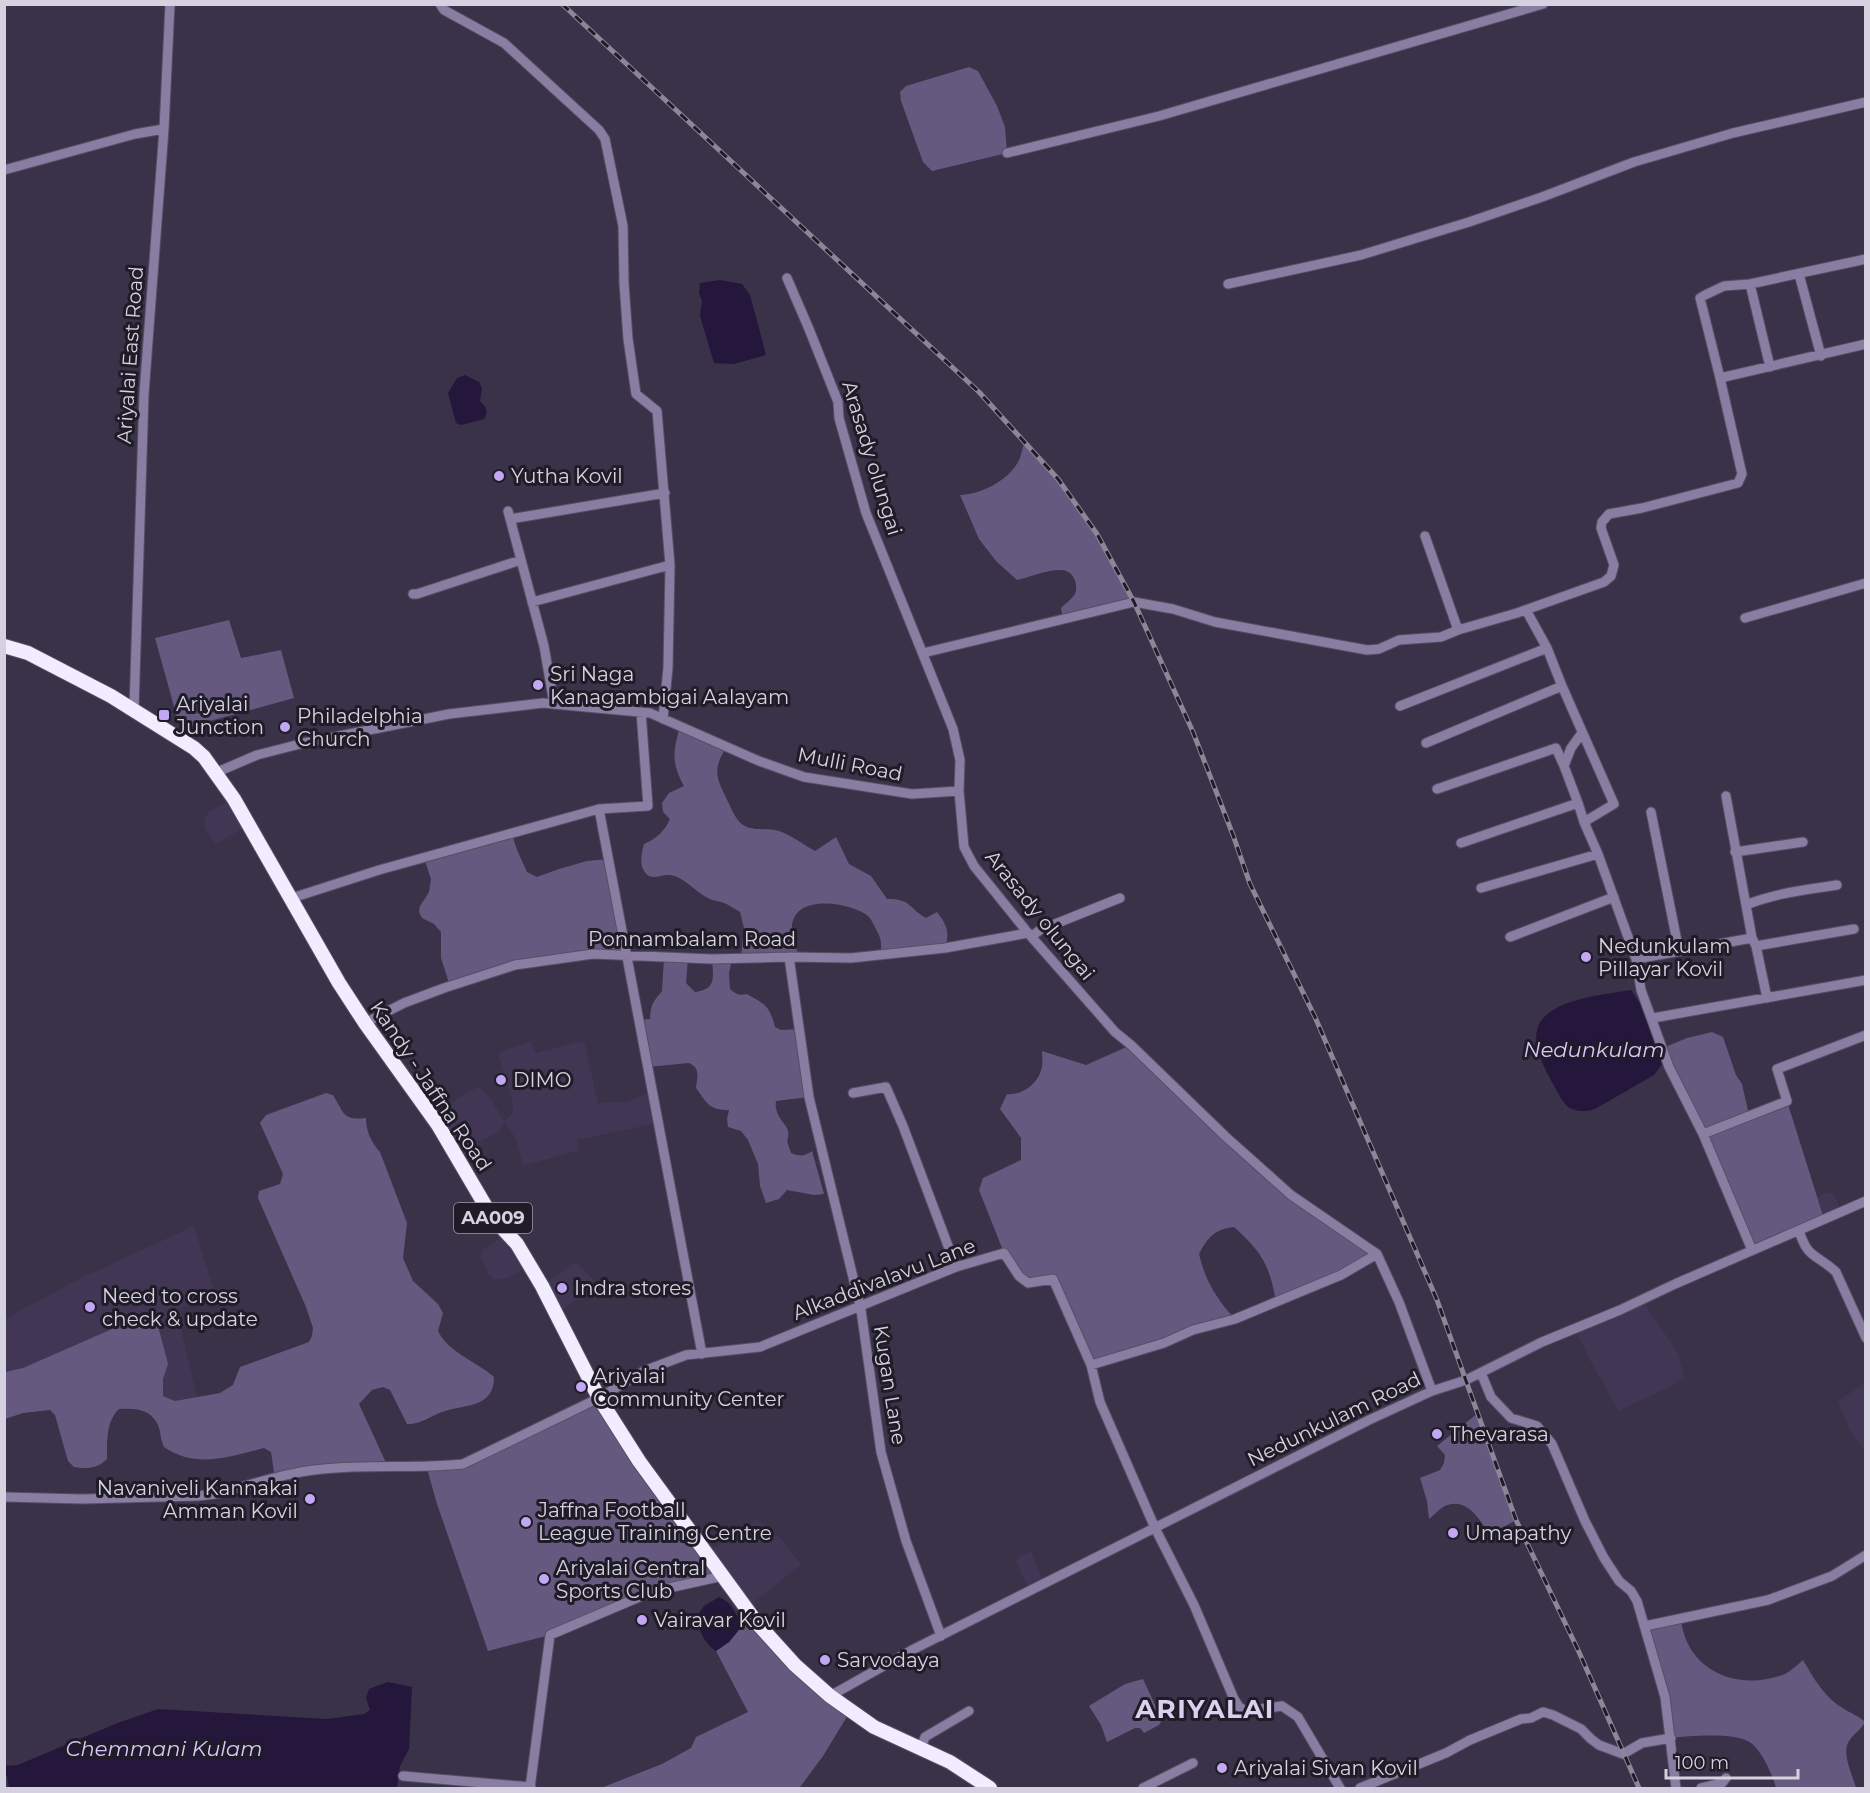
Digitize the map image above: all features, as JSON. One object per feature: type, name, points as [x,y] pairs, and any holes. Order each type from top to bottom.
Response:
[{"type":"highway","name":"Kandy - Jaffna Road","points":[[4,646],[28,653],[134,709],[194,748],[234,799],[339,983],[365,1023],[438,1125],[492,1217],[518,1244],[599,1398],[639,1461],[757,1623],[795,1665],[830,1696],[874,1726],[950,1762],[990,1788]]},
{"type":"street","name":"Ariyalai East Road","points":[[134,709],[144,394],[164,129],[170,4]]},
{"type":"street","points":[[440,4],[444,10],[504,43],[591,123],[605,139],[623,226],[624,283],[631,367],[636,394],[657,411],[670,565],[668,669],[663,719]]},
{"type":"street","points":[[1006,153],[1159,116],[1522,8],[1544,4]]},
{"type":"street","points":[[1228,284],[1361,255],[1470,222],[1634,162],[1732,134],[1866,102]]},
{"type":"street","points":[[4,170],[135,134],[164,129]]},
{"type":"street","points":[[923,652],[1134,602],[1173,609],[1215,622],[1269,630],[1316,642],[1367,650],[1379,649],[1399,640],[1442,637],[1604,582],[1611,576],[1614,565],[1600,528],[1602,522],[1610,514],[1738,483],[1742,474],[1700,298],[1724,286],[1750,284],[1866,259]]},
{"type":"street","points":[[1799,274],[1821,356]]},
{"type":"street","name":"Arasady olungai","points":[[787,278],[832,384],[838,402],[839,418],[866,513],[953,729],[960,760],[959,790],[964,848],[974,866],[1115,1032],[1291,1195],[1377,1254]]},
{"type":"street","points":[[1750,284],[1770,367]]},
{"type":"street","points":[[1720,378],[1866,344]]},
{"type":"street","points":[[555,704],[544,646],[509,515],[665,493]]},
{"type":"street","points":[[1425,536],[1458,630]]},
{"type":"street","points":[[413,594],[521,560]]},
{"type":"street","points":[[532,602],[670,565]]},
{"type":"street","points":[[1744,618],[1866,583]]},
{"type":"street","points":[[1526,610],[1547,648],[1614,804],[1584,822]]},
{"type":"street","points":[[1400,706],[1547,648]]},
{"type":"street","points":[[1426,743],[1562,686]]},
{"type":"street","name":"Mulli Road","points":[[215,773],[257,754],[304,743],[449,714],[543,703],[641,711],[759,761],[804,777],[912,794],[959,790]]},
{"type":"street","points":[[292,898],[379,870],[599,809],[648,806],[641,711]]},
{"type":"street","points":[[1564,766],[1571,748],[1582,733]]},
{"type":"street","points":[[1437,789],[1556,748],[1636,959],[1641,990],[1669,1067],[1702,1134],[1752,1250]]},
{"type":"street","points":[[1726,796],[1735,852],[1767,998]]},
{"type":"street","points":[[1461,843],[1578,803]]},
{"type":"street","points":[[599,809],[702,1354]]},
{"type":"street","points":[[1652,812],[1679,951]]},
{"type":"street","points":[[1735,852],[1803,842]]},
{"type":"street","points":[[1481,888],[1598,855]]},
{"type":"street","points":[[1746,905],[1786,893],[1837,885]]},
{"type":"street","points":[[1510,937],[1614,897]]},
{"type":"street","name":"Ponnambalam Road","points":[[365,1023],[404,1003],[515,965],[593,954],[713,959],[860,957],[945,948],[1030,934],[1120,898]]},
{"type":"street","points":[[1636,959],[1679,951],[1854,929]]},
{"type":"street","name":"Kugan Lane","points":[[789,957],[809,1097],[860,1305],[881,1452],[906,1541],[941,1636]]},
{"type":"street","points":[[1653,1018],[1866,980]]},
{"type":"street","points":[[1702,1134],[1787,1101],[1777,1069],[1866,1035]]},
{"type":"street","points":[[853,1093],[886,1087],[956,1267]]},
{"type":"street","name":"Nedunkulam Road","points":[[830,1696],[941,1636],[1369,1420],[1481,1373],[1542,1342],[1620,1310],[1866,1200]]},
{"type":"street","points":[[1799,1230],[1803,1244],[1812,1256],[1829,1265],[1836,1272],[1866,1338]]},
{"type":"street","name":"Alkaddivalavu Lane","points":[[4,1497],[82,1499],[198,1496],[320,1469],[463,1464],[599,1398],[644,1371],[686,1355],[760,1347],[956,1267],[1004,1253],[1019,1276],[1028,1283],[1053,1279],[1091,1365],[1100,1402],[1155,1528],[1194,1605],[1211,1649],[1239,1707],[1246,1710],[1282,1706],[1298,1718],[1340,1788]]},
{"type":"street","points":[[1091,1365],[1164,1343],[1193,1330],[1235,1319],[1341,1275],[1377,1254],[1399,1302],[1432,1392]]},
{"type":"street","points":[[1481,1373],[1491,1396],[1510,1418],[1537,1426],[1552,1444],[1584,1521],[1604,1558],[1638,1601],[1665,1697],[1676,1788]]},
{"type":"street","points":[[1645,1626],[1768,1600],[1832,1576],[1866,1556]]},
{"type":"street","points":[[403,1776],[530,1788],[550,1635],[651,1592],[723,1576]]},
{"type":"street","points":[[921,1748],[925,1737],[969,1710]]},
{"type":"street","points":[[1360,1788],[1521,1719],[1531,1718],[1543,1712],[1581,1729],[1599,1745],[1623,1754],[1642,1743],[1671,1738]]},
{"type":"street","points":[[1143,1788],[1193,1763]]},
{"type":"street","points":[[1701,1788],[1722,1783],[1726,1778]]},
{"type":"shaded area","points":[[969,67],[978,71],[997,106],[1005,127],[1007,153],[932,171],[923,162],[901,101],[900,92],[906,86]]},
{"type":"shaded area","points":[[1024,443],[1058,479],[1097,534],[1134,602],[1063,619],[1061,608],[1074,596],[1076,589],[1074,577],[1071,574],[1064,570],[1055,570],[1017,580],[996,561],[979,539],[960,495],[976,493],[1000,481],[1019,460]]},
{"type":"shaded area","points":[[229,620],[241,658],[281,650],[294,698],[188,727],[178,721],[155,638]]},
{"type":"shaded area","points":[[680,726],[727,746],[717,770],[719,783],[735,816],[741,823],[747,827],[779,831],[815,851],[836,837],[849,864],[871,876],[887,899],[901,900],[926,918],[937,912],[947,929],[945,948],[879,955],[880,939],[869,917],[851,908],[825,904],[804,908],[793,922],[794,943],[800,957],[741,958],[744,928],[740,912],[726,904],[712,900],[675,876],[650,876],[644,871],[642,865],[644,844],[660,834],[670,819],[663,812],[662,803],[669,793],[684,786],[674,757]]},
{"type":"shaded area","points":[[234,799],[249,825],[216,844],[206,831],[205,817],[210,811]]},
{"type":"shaded area","points":[[512,834],[527,872],[537,877],[587,861],[608,859],[626,956],[515,965],[450,986],[441,958],[441,932],[434,924],[422,918],[419,912],[429,892],[431,879],[424,858]]},
{"type":"shaded area","points":[[664,958],[688,958],[686,983],[695,992],[710,985],[713,977],[712,959],[732,959],[729,973],[730,989],[738,994],[747,994],[763,1003],[771,1014],[775,1027],[781,1030],[799,1029],[809,1097],[776,1101],[776,1108],[788,1130],[787,1141],[791,1153],[802,1155],[812,1151],[824,1194],[814,1195],[787,1190],[779,1199],[766,1203],[760,1186],[758,1164],[748,1140],[741,1131],[728,1127],[729,1110],[717,1109],[703,1098],[696,1088],[697,1074],[693,1065],[689,1063],[648,1067],[638,1020],[650,1019],[653,1004],[662,991]]},
{"type":"shaded area","points":[[1712,1032],[1723,1037],[1736,1075],[1742,1084],[1749,1115],[1787,1101],[1824,1219],[1752,1250],[1663,1048],[1687,1038]]},
{"type":"shaded area","points":[[580,1041],[585,1044],[598,1104],[626,1102],[653,1091],[658,1123],[577,1140],[579,1149],[577,1151],[525,1165],[522,1162],[516,1139],[505,1122],[498,1132],[454,1152],[432,1117],[467,1092],[478,1086],[490,1098],[504,1121],[513,1113],[513,1104],[498,1053],[528,1042],[531,1042],[536,1053]]},
{"type":"shaded area","points":[[1131,1045],[1291,1195],[1377,1254],[1276,1302],[1267,1269],[1252,1244],[1234,1227],[1222,1230],[1209,1239],[1199,1254],[1212,1289],[1235,1319],[1091,1365],[1053,1279],[1028,1283],[1004,1253],[979,1190],[983,1178],[1021,1160],[1021,1138],[1000,1109],[1007,1094],[1025,1090],[1038,1077],[1042,1066],[1042,1051],[1086,1065]]},
{"type":"shaded area","points":[[326,1093],[333,1095],[348,1117],[366,1118],[370,1136],[380,1152],[407,1223],[403,1258],[413,1281],[438,1304],[443,1313],[438,1331],[443,1339],[456,1351],[494,1377],[489,1395],[476,1404],[407,1424],[390,1390],[383,1387],[372,1390],[359,1404],[387,1465],[275,1479],[271,1452],[264,1448],[213,1459],[188,1458],[176,1454],[164,1447],[154,1418],[140,1410],[119,1409],[109,1426],[107,1459],[99,1465],[88,1468],[74,1467],[68,1461],[55,1415],[50,1410],[23,1413],[5,1419],[5,1372],[23,1368],[137,1318],[150,1318],[158,1326],[168,1364],[163,1379],[163,1396],[175,1401],[220,1393],[233,1385],[240,1367],[309,1342],[313,1328],[306,1307],[258,1198],[259,1191],[280,1184],[283,1174],[260,1123],[266,1115]]},
{"type":"shaded area","points":[[1825,1193],[1834,1193],[1841,1211],[1824,1219],[1818,1198]]},
{"type":"shaded area","points":[[194,1226],[216,1298],[181,1308],[178,1317],[197,1397],[175,1401],[163,1396],[163,1379],[168,1364],[137,1318],[23,1368],[5,1372],[5,1319],[79,1279]]},
{"type":"shaded area","points":[[507,1233],[527,1267],[509,1277],[495,1280],[488,1274],[481,1258],[482,1250]]},
{"type":"shaded area","points":[[576,1262],[598,1285],[555,1314],[542,1286]]},
{"type":"shaded area","points":[[1642,1300],[1678,1353],[1684,1377],[1673,1385],[1619,1411],[1575,1329]]},
{"type":"shaded area","points":[[1865,1383],[1865,1450],[1849,1429],[1838,1401]]},
{"type":"shaded area","name":"Jaffna Football League Training Centre","points":[[599,1398],[723,1576],[651,1592],[550,1635],[488,1651],[437,1504],[426,1465],[463,1464]]},
{"type":"shaded area","points":[[1478,1413],[1516,1520],[1490,1535],[1472,1511],[1460,1504],[1445,1506],[1429,1519],[1427,1501],[1420,1478],[1440,1470],[1445,1455],[1437,1446]]},
{"type":"shaded area","points":[[757,1519],[781,1539],[801,1564],[747,1608],[707,1553]]},
{"type":"shaded area","points":[[1031,1552],[1044,1584],[1030,1590],[1016,1562],[1020,1556]]},
{"type":"shaded area","points":[[1681,1618],[1685,1636],[1692,1651],[1703,1664],[1717,1673],[1749,1681],[1767,1679],[1785,1674],[1803,1660],[1816,1681],[1837,1705],[1865,1722],[1849,1741],[1846,1752],[1856,1788],[1776,1788],[1763,1758],[1751,1743],[1735,1737],[1671,1738],[1645,1626]]},
{"type":"shaded area","points":[[757,1623],[851,1710],[823,1756],[800,1787],[601,1788],[662,1764],[691,1748],[696,1737],[748,1712],[716,1651],[729,1642],[742,1626]]},
{"type":"shaded area","points":[[1143,1679],[1162,1720],[1159,1725],[1144,1733],[1140,1728],[1135,1728],[1107,1742],[1101,1725],[1089,1706],[1125,1684]]},
{"type":"water","points":[[720,280],[742,284],[750,295],[766,355],[734,364],[714,363],[700,316],[702,301],[699,293],[700,283]]},
{"type":"water","points":[[465,375],[479,382],[482,388],[480,401],[487,411],[484,419],[461,425],[456,423],[448,393],[457,378]]},
{"type":"water","name":"Nedunkulam","points":[[1631,990],[1640,1003],[1662,1064],[1654,1075],[1595,1109],[1582,1111],[1571,1109],[1562,1099],[1540,1057],[1536,1038],[1542,1020],[1550,1012],[1567,1003]]},
{"type":"water","points":[[719,1597],[730,1605],[742,1626],[729,1642],[716,1651],[702,1636],[697,1616],[704,1606]]},
{"type":"water","name":"Chemmani Kulam","points":[[388,1682],[412,1687],[409,1749],[400,1766],[397,1788],[9,1788],[7,1776],[5,1776],[5,1766],[18,1765],[115,1724],[158,1709],[327,1719],[364,1714],[370,1710],[366,1698],[369,1689]]},
{"type":"railway","points":[[562,4],[979,392],[1058,479],[1097,534],[1134,602],[1193,732],[1250,884],[1315,1017],[1437,1300],[1516,1520],[1579,1652],[1639,1788]]},
{"type":"place","name":"Yutha Kovil","points":[[499,476]]},
{"type":"place","name":"Sri Naga Kanagambigai Aalayam","points":[[538,685]]},
{"type":"place","name":"Ariyalai Junction","points":[[164,715]]},
{"type":"place","name":"Philadelphia Church","points":[[285,727]]},
{"type":"place","name":"Nedunkulam Pillayar Kovil","points":[[1586,957]]},
{"type":"place","name":"DIMO","points":[[501,1080]]},
{"type":"place","name":"Indra stores","points":[[562,1288]]},
{"type":"place","name":"Need to cross check & update","points":[[90,1307]]},
{"type":"place","name":"Ariyalai Community Center","points":[[581,1387]]},
{"type":"place","name":"Thevarasa","points":[[1437,1434]]},
{"type":"place","name":"Navaniveli Kannakai Amman Kovil","points":[[310,1499]]},
{"type":"place","name":"Jaffna Football League Training Centre","points":[[526,1522]]},
{"type":"place","name":"Umapathy","points":[[1453,1533]]},
{"type":"place","name":"Ariyalai Central Sports Club","points":[[544,1579]]},
{"type":"place","name":"Vairavar Kovil","points":[[642,1620]]},
{"type":"place","name":"Sarvodaya","points":[[825,1660]]},
{"type":"place","name":"Ariyalai Sivan Kovil","points":[[1222,1768]]},
{"type":"district","name":"ARIYALAI","points":[[1205,1709]]}]
